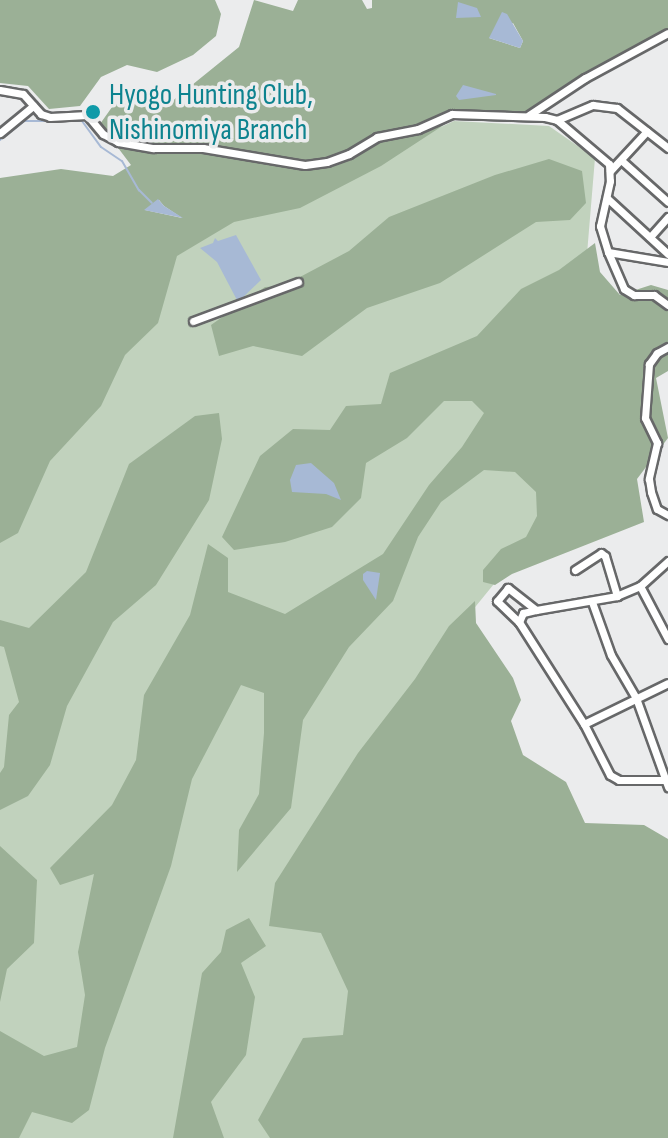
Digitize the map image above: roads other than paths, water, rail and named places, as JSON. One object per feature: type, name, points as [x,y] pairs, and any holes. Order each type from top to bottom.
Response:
[{"type":"street","points":[[529,115],[585,78],[668,33]]},
{"type":"street","points":[[0,90],[23,94],[33,106],[50,117],[87,115],[103,134],[118,142],[153,148],[203,148],[305,165],[327,162],[349,154],[377,137],[418,129],[452,114],[529,115],[557,120],[605,158],[610,171],[600,226],[624,289],[634,295],[654,295],[668,305]]},
{"type":"street","points":[[557,120],[585,107],[604,105],[617,108],[668,148]]},
{"type":"street","points":[[0,133],[33,106]]},
{"type":"street","points":[[610,171],[647,131]]},
{"type":"street","points":[[621,160],[668,202]]},
{"type":"street","points":[[607,198],[668,254]]},
{"type":"street","points":[[650,237],[668,217]]},
{"type":"street","points":[[608,252],[668,262]]},
{"type":"street","points":[[193,321],[298,282]]},
{"type":"street","points":[[668,347],[652,358],[645,384],[645,418],[657,443],[649,479],[651,492],[657,509],[668,515]]},
{"type":"street","points":[[575,570],[601,553],[605,556],[617,596]]},
{"type":"street","points":[[519,622],[523,613],[617,596],[640,586],[668,561]]},
{"type":"street","points":[[640,586],[668,639]]},
{"type":"street","points":[[536,610],[508,588],[497,601],[519,622],[584,724],[610,775],[619,780],[667,783],[636,698],[611,655],[592,602]]},
{"type":"street","points":[[584,724],[668,683]]},
{"type":"water","points":[[458,2],[477,8],[481,17],[456,18]]},
{"type":"water","points":[[502,12],[507,14],[523,41],[520,48],[489,38]]},
{"type":"water","points":[[463,85],[496,95],[459,100],[456,96]]},
{"type":"water","points":[[158,199],[164,206],[183,218],[144,210]]},
{"type":"water","points":[[236,235],[261,280],[238,302],[217,262],[200,248],[213,243],[215,238],[218,241]]},
{"type":"water","points":[[311,463],[334,483],[341,500],[326,494],[292,492],[290,480],[296,465]]},
{"type":"water","points":[[367,571],[380,573],[376,600],[363,580],[363,574]]},
{"type":"waterway","points":[[0,140],[24,121],[82,121],[101,147],[122,161],[139,190],[152,203]]},
{"type":"place","name":"Hyogo Hunting Club, Nishinomiya Branch","points":[[93,112]]}]
